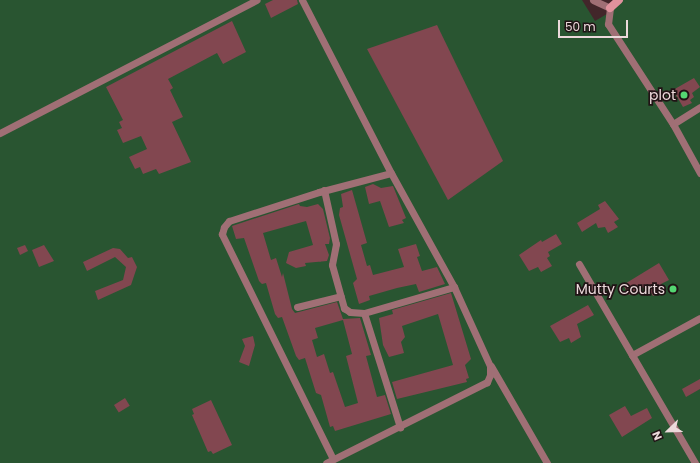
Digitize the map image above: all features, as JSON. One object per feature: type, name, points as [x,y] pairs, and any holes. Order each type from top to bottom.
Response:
[{"type":"street","points":[[0,134],[257,0]]},
{"type":"street","points":[[302,0],[391,173],[454,287],[490,366],[547,463]]},
{"type":"street","points":[[593,0],[610,8]]},
{"type":"street","points":[[619,0],[610,8],[608,24],[673,124],[700,173]]},
{"type":"street","points":[[673,124],[700,107]]},
{"type":"street","points":[[333,459],[222,234],[224,226],[229,221],[324,190],[391,173]]},
{"type":"street","points":[[324,190],[336,244],[332,265],[344,308],[350,312],[364,313],[454,287]]},
{"type":"street","points":[[579,264],[695,463]]},
{"type":"street","points":[[297,307],[341,296]]},
{"type":"street","points":[[364,313],[400,427]]},
{"type":"street","points":[[632,355],[700,318]]},
{"type":"street","points":[[326,463],[487,382],[490,375],[490,366]]},
{"type":"green space","points":[[0,0],[582,0],[595,21],[612,11],[610,8],[623,0],[700,0],[700,463],[0,463]]},
{"type":"building","points":[[273,0],[297,0],[298,4],[271,18],[265,4]]},
{"type":"building","points":[[232,21],[246,52],[223,64],[217,53],[168,79],[173,88],[170,90],[183,117],[172,122],[191,162],[159,174],[156,169],[143,174],[140,167],[135,169],[129,157],[147,149],[141,136],[123,143],[117,130],[122,128],[119,122],[123,120],[106,87]]},
{"type":"building","points":[[437,25],[503,161],[448,200],[367,49]]},
{"type":"building","name":"plot","points":[[694,78],[700,87],[692,93],[694,97],[690,100],[692,103],[683,107],[673,90]]},
{"type":"building","points":[[373,184],[381,188],[393,186],[406,218],[402,220],[404,223],[389,227],[380,201],[369,204],[365,187]]},
{"type":"building","points":[[352,190],[367,243],[361,245],[367,266],[370,265],[373,275],[404,267],[398,249],[416,244],[420,256],[417,257],[422,271],[437,267],[445,284],[419,292],[416,284],[397,288],[369,296],[370,300],[359,304],[353,283],[357,279],[339,215],[340,208],[343,207],[341,194]]},
{"type":"building","points":[[605,201],[619,219],[614,222],[618,227],[608,233],[605,227],[598,228],[596,223],[582,232],[577,223],[600,209],[598,205]]},
{"type":"building","points":[[299,204],[300,206],[307,207],[318,204],[323,209],[330,238],[329,244],[325,244],[329,255],[327,261],[305,263],[306,266],[296,268],[286,263],[289,252],[313,245],[306,221],[263,233],[271,260],[276,258],[282,277],[283,273],[292,309],[295,313],[337,302],[343,319],[360,318],[371,355],[366,356],[377,397],[385,395],[391,414],[335,431],[333,426],[330,427],[321,395],[316,393],[305,358],[299,360],[296,356],[282,317],[278,318],[275,314],[266,283],[262,284],[259,281],[244,238],[236,239],[232,226]],"holes":[[[343,320],[352,354],[346,356],[358,403],[345,407],[333,372],[330,373],[324,354],[317,357],[312,340],[318,338],[315,328]]]},
{"type":"building","points":[[556,234],[562,244],[548,252],[550,256],[547,258],[552,266],[541,272],[538,267],[529,271],[519,255],[541,240],[542,242]]},
{"type":"building","points":[[25,245],[28,251],[20,255],[17,248]]},
{"type":"building","points":[[44,245],[54,261],[39,267],[32,250]]},
{"type":"building","points":[[113,248],[120,249],[128,258],[132,257],[137,267],[131,285],[98,300],[95,291],[123,280],[126,267],[115,257],[87,271],[83,262]]},
{"type":"building","points":[[659,263],[669,280],[661,284],[664,290],[653,296],[650,291],[645,291],[643,287],[629,295],[623,285]]},
{"type":"building","points":[[451,293],[471,359],[465,365],[469,378],[466,379],[467,382],[397,399],[392,382],[453,365],[438,314],[402,326],[405,337],[401,342],[404,353],[389,357],[383,345],[379,318],[393,314],[392,310]]},
{"type":"building","points":[[588,305],[594,315],[577,324],[581,337],[571,343],[569,338],[560,342],[550,326]]},
{"type":"building","points":[[253,336],[255,345],[249,366],[239,362],[245,346],[242,339]]},
{"type":"building","points":[[700,379],[700,389],[686,397],[682,389]]},
{"type":"building","points":[[125,398],[130,406],[119,413],[114,405]]},
{"type":"building","points":[[211,400],[232,445],[213,454],[211,451],[208,452],[192,415],[194,414],[192,409]]},
{"type":"building","points":[[625,406],[631,416],[647,408],[652,418],[622,437],[609,415]]},
{"type":"place","name":"plot","points":[[684,95]]},
{"type":"place","name":"Mutty Courts","points":[[673,289]]}]
